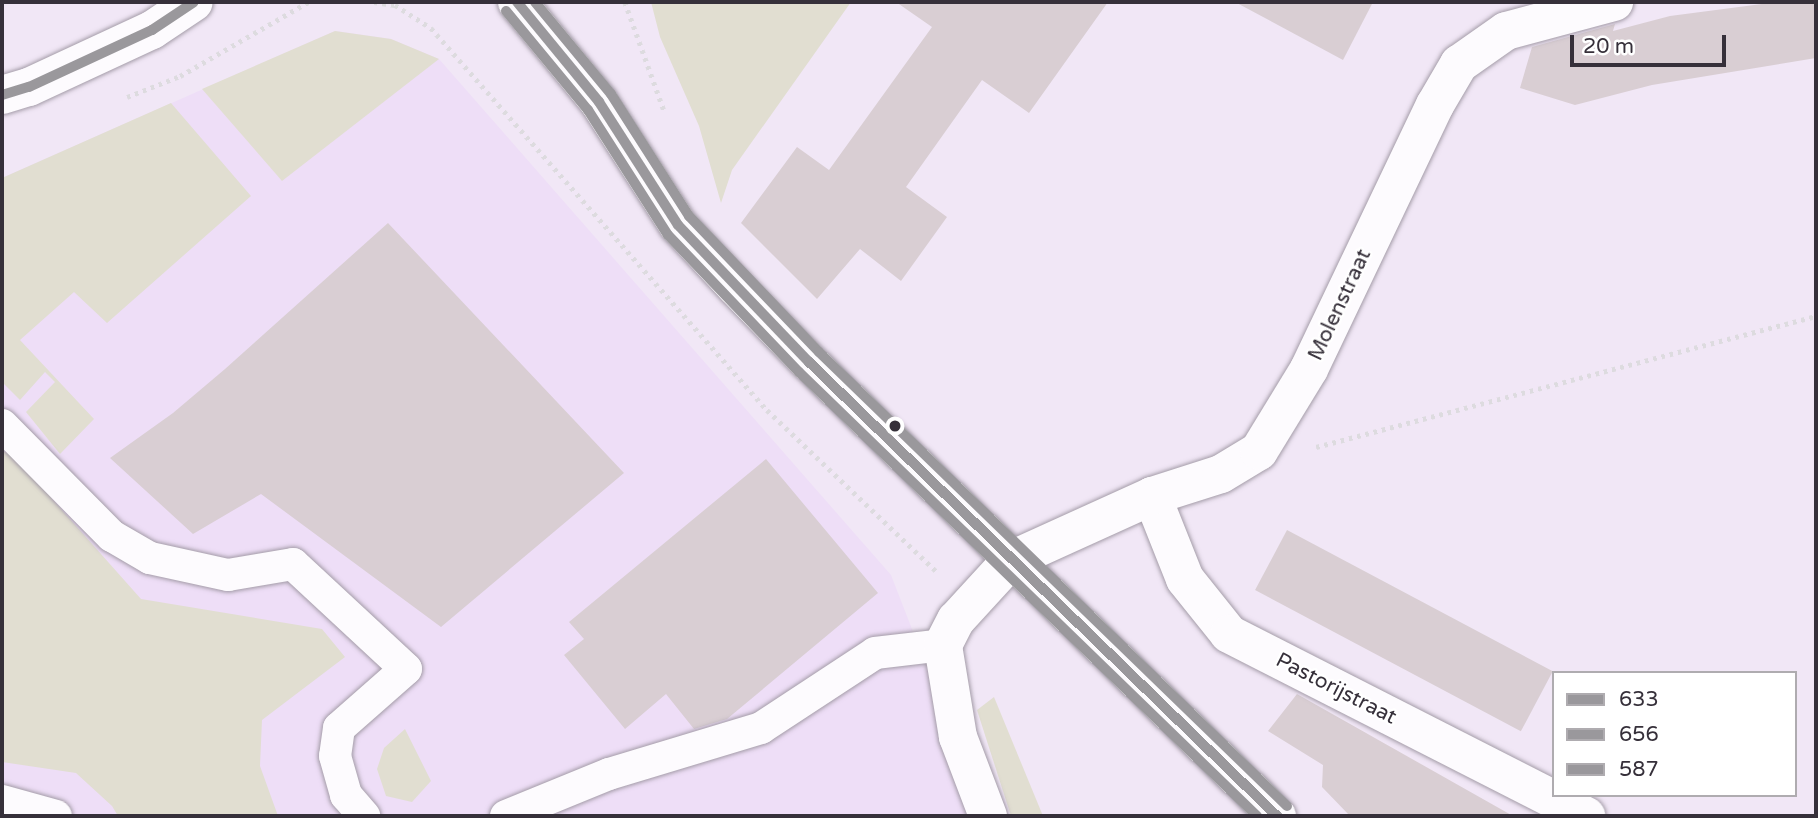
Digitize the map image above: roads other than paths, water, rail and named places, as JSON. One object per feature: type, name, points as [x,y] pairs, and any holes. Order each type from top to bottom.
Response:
[{"type":"street","points":[[2,95],[29,88],[152,30],[194,2]]},
{"type":"street","points":[[517,2],[600,102],[678,225],[809,362],[1277,816]]},
{"type":"street","name":"Molenstraat","points":[[1011,560],[1152,496],[1221,474],[1259,451],[1309,369],[1434,106],[1460,64],[1506,31],[1614,2]]},
{"type":"street","name":"Pastorijstraat","points":[[1152,496],[1185,579],[1229,634],[1586,816]]},
{"type":"street","points":[[988,816],[958,737],[943,645],[956,620],[1011,560]]},
{"type":"lane","points":[[2,425],[112,536],[150,558],[228,575],[293,564],[406,669],[339,727],[335,756],[346,794],[364,816]]},
{"type":"lane","points":[[506,816],[609,774],[761,728],[875,653],[943,645]]},
{"type":"lane","points":[[2,801],[56,816]]}]
